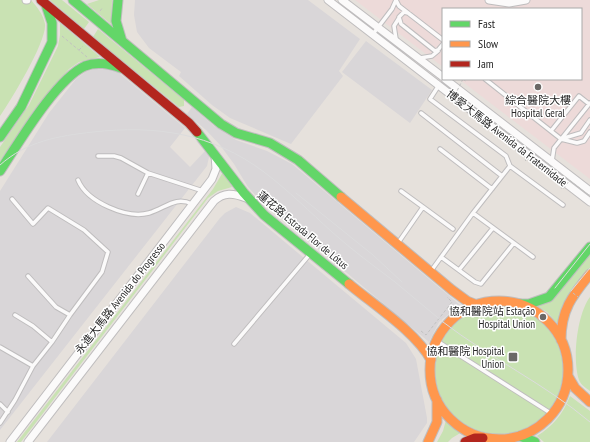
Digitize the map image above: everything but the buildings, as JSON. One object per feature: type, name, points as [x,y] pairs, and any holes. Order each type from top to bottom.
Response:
[{"type":"main road","points":[[73,0],[221,124],[236,133],[267,142],[298,160],[452,290],[466,301],[477,305]]},
{"type":"main road","points":[[118,0],[115,13],[118,30],[122,41]]},
{"type":"main road","points":[[0,137],[21,107],[47,54],[54,34],[52,18],[44,2]]},
{"type":"main road","name":"蓮花路 Estrada Flor de Lótus","points":[[44,2],[174,110],[204,138],[246,198],[417,340],[425,349],[431,360]]},
{"type":"main road","points":[[0,172],[37,118],[70,76],[82,67],[91,64],[109,63],[125,70]]},
{"type":"main road","points":[[174,110],[180,111],[186,108],[189,103],[188,97]]},
{"type":"main road","points":[[487,438],[472,433],[458,425],[446,414],[437,400],[432,387],[431,360],[437,341],[447,326],[456,317],[477,305],[502,302],[529,304],[549,297],[590,247]]},
{"type":"main road","points":[[561,342],[562,315],[566,305],[590,274]]},
{"type":"main road","points":[[465,442],[475,438],[509,438],[520,436],[535,429],[552,414],[565,392],[568,376],[567,358],[561,342],[546,320],[519,304]]},
{"type":"main road","points":[[568,376],[575,388],[590,402]]},
{"type":"main road","points":[[428,442],[433,434],[437,420],[437,400]]},
{"type":"main road","points":[[520,436],[535,442]]},
{"type":"street","name":"博愛大馬路 Avenida da Fraternidade","points":[[328,0],[439,85],[488,120],[567,181],[590,202]]},
{"type":"street","name":"博愛大馬路 Avenida da Fraternidade","points":[[342,0],[442,77]]},
{"type":"street","points":[[490,0],[517,3],[526,0]]},
{"type":"street","points":[[412,64],[417,58]]},
{"type":"street","name":"博愛大馬路 Avenida da Fraternidade","points":[[447,80],[590,191]]},
{"type":"street","name":"永進大馬路 Avenida do Progresso","points":[[10,442],[212,179],[216,169],[216,159],[213,149]]},
{"type":"street","name":"永進大馬路 Avenida do Progresso","points":[[28,442],[214,201],[221,195],[228,194],[237,194],[246,198]]},
{"type":"lane","points":[[373,34],[396,2],[400,0]]},
{"type":"lane","points":[[396,2],[442,39]]},
{"type":"lane","points":[[397,42],[394,28],[404,12],[408,13]]},
{"type":"lane","points":[[399,18],[400,24],[434,50],[438,50]]},
{"type":"lane","points":[[417,58],[432,56],[442,45]]},
{"type":"lane","points":[[486,80],[561,139],[577,143],[584,141],[590,132]]},
{"type":"lane","points":[[439,85],[430,99],[506,156],[510,166],[562,205]]},
{"type":"lane","points":[[551,131],[579,96],[590,103],[554,148],[552,161]]},
{"type":"lane","points":[[421,113],[502,176]]},
{"type":"lane","points":[[561,139],[581,133],[590,120]]},
{"type":"lane","points":[[440,149],[492,189]]},
{"type":"lane","points":[[98,156],[121,158],[148,173],[203,191]]},
{"type":"lane","points":[[430,272],[473,213],[510,166]]},
{"type":"lane","points":[[138,194],[148,173]]},
{"type":"lane","points":[[78,180],[82,189],[102,204],[114,209],[148,213],[178,200],[192,204]]},
{"type":"lane","points":[[402,191],[453,229]]},
{"type":"lane","points":[[0,423],[8,412],[33,366],[102,272],[108,252],[84,230],[48,208],[33,224],[12,199]]},
{"type":"lane","points":[[397,244],[423,207]]},
{"type":"lane","points":[[473,213],[533,257]]},
{"type":"lane","points":[[459,270],[493,228]]},
{"type":"lane","points":[[442,257],[481,284],[514,243]]},
{"type":"lane","points":[[234,344],[311,253]]},
{"type":"lane","points":[[28,276],[56,307],[70,315]]},
{"type":"lane","points":[[15,315],[52,342]]},
{"type":"lane","points":[[437,341],[552,414]]},
{"type":"lane","points":[[0,348],[33,366]]},
{"type":"lane","points":[[0,404],[8,412]]},
{"type":"path","points":[[94,18],[103,7]]},
{"type":"path","points":[[54,34],[60,34],[89,58],[91,64]]},
{"type":"path","points":[[79,50],[88,39]]},
{"type":"path","points":[[462,80],[456,93],[459,98],[567,181],[590,196]]},
{"type":"path","points":[[426,335],[452,302],[446,298],[452,290]]},
{"type":"path","points":[[573,293],[578,297]]},
{"type":"shaded area","points":[[135,0],[308,0],[360,39],[339,71],[343,76],[291,144],[230,118],[212,105],[179,76],[181,72],[149,48],[137,32],[134,15]]},
{"type":"shaded area","points":[[355,0],[590,0],[590,179],[460,80],[582,80],[582,8],[442,8],[442,66]]},
{"type":"shaded area","points":[[366,41],[432,90],[410,123],[342,72]]},
{"type":"shaded area","points":[[101,68],[114,69],[185,128],[170,147],[190,167],[205,151],[196,141],[203,144],[208,149],[209,157],[207,166],[0,430],[0,191],[49,113],[76,79],[87,71]]},
{"type":"shaded area","points":[[192,107],[214,126],[236,140],[267,151],[292,164],[460,305],[439,322],[429,342],[259,199],[248,187],[220,145],[206,130],[187,114]]},
{"type":"shaded area","points":[[236,207],[250,213],[406,343],[416,359],[427,418],[427,423],[414,442],[47,442],[220,218],[225,213]]},
{"type":"green space","points":[[0,0],[31,0],[38,8],[45,24],[44,32],[35,56],[0,116]]},
{"type":"green space","points":[[50,0],[62,0],[89,22],[84,29]]},
{"type":"green space","points":[[99,0],[112,0],[111,24],[87,4]]},
{"type":"green space","points":[[60,23],[100,57],[79,62],[69,69],[34,110],[0,161],[0,147],[29,105],[58,46]]},
{"type":"green space","points":[[98,29],[184,100],[184,106],[179,107],[93,37]]},
{"type":"green space","points":[[223,172],[232,187],[218,191],[208,198],[21,442],[17,442],[213,189]]},
{"type":"green space","points":[[590,250],[590,269],[557,323],[547,312],[535,305]]},
{"type":"green space","points":[[590,297],[590,391],[582,385],[579,380],[576,349],[579,325],[582,314]]},
{"type":"green space","points":[[505,306],[529,313],[540,320],[549,329],[558,345],[562,357],[562,383],[556,400],[549,411],[540,420],[529,427],[512,433],[493,434],[469,427],[458,420],[449,411],[442,400],[436,383],[435,364],[442,340],[449,329],[458,320],[469,313],[486,307]]},
{"type":"green space","points":[[570,396],[590,411],[590,442],[544,442],[537,436],[557,419]]},
{"type":"green space","points":[[446,420],[462,432],[448,442],[437,442],[443,431]]},
{"type":"tram line","points":[[0,165],[21,150],[44,141],[93,132],[116,130],[161,131],[204,140],[224,148],[244,159],[273,179],[340,239],[443,322],[479,347],[555,395],[590,422]]},
{"type":"tram line","points":[[296,193],[373,255],[402,282]]},
{"type":"tram line","points":[[555,288],[590,244]]},
{"type":"tram line","points":[[571,291],[590,268]]},
{"type":"traffic: fast","points":[[73,0],[221,124],[236,133],[270,143],[298,160],[341,197]]},
{"type":"traffic: fast","points":[[118,0],[116,21],[122,41]]},
{"type":"traffic: fast","points":[[0,137],[21,107],[52,42],[52,23],[46,5]]},
{"type":"traffic: fast","points":[[0,171],[38,113],[62,84],[74,73],[85,66],[98,63],[121,68]]},
{"type":"traffic: fast","points":[[197,132],[244,193],[264,215],[349,284]]},
{"type":"traffic: fast","points":[[519,304],[529,304],[549,297],[590,247]]},
{"type":"traffic: fast","points":[[520,436],[535,442]]},
{"type":"traffic: slow","points":[[341,197],[452,290],[467,301],[477,305]]},
{"type":"traffic: slow","points":[[561,340],[565,312],[578,289],[590,274]]},
{"type":"traffic: slow","points":[[349,284],[405,329],[415,339],[431,360]]},
{"type":"traffic: slow","points":[[499,301],[519,304],[537,313],[552,327],[565,350],[568,370],[565,390],[556,408],[542,423],[519,436],[499,439],[479,436],[461,427],[446,413],[433,390],[430,370],[433,350],[442,332],[456,317],[479,304],[499,301]]},
{"type":"traffic: slow","points":[[568,376],[575,388],[590,402]]},
{"type":"traffic: slow","points":[[428,442],[437,422],[437,400]]},
{"type":"traffic: jam","points":[[41,0],[189,123],[197,132]]},
{"type":"traffic: jam","points":[[465,442],[475,438],[483,438]]},
{"type":"place","name":"綜合醫院大樓 Hospital Geral","points":[[538,87]]},
{"type":"place","name":"協和醫院站 Estação Hospital Union","points":[[543,317]]},
{"type":"place","name":"協和醫院 Hospital Union","points":[[513,357]]}]
